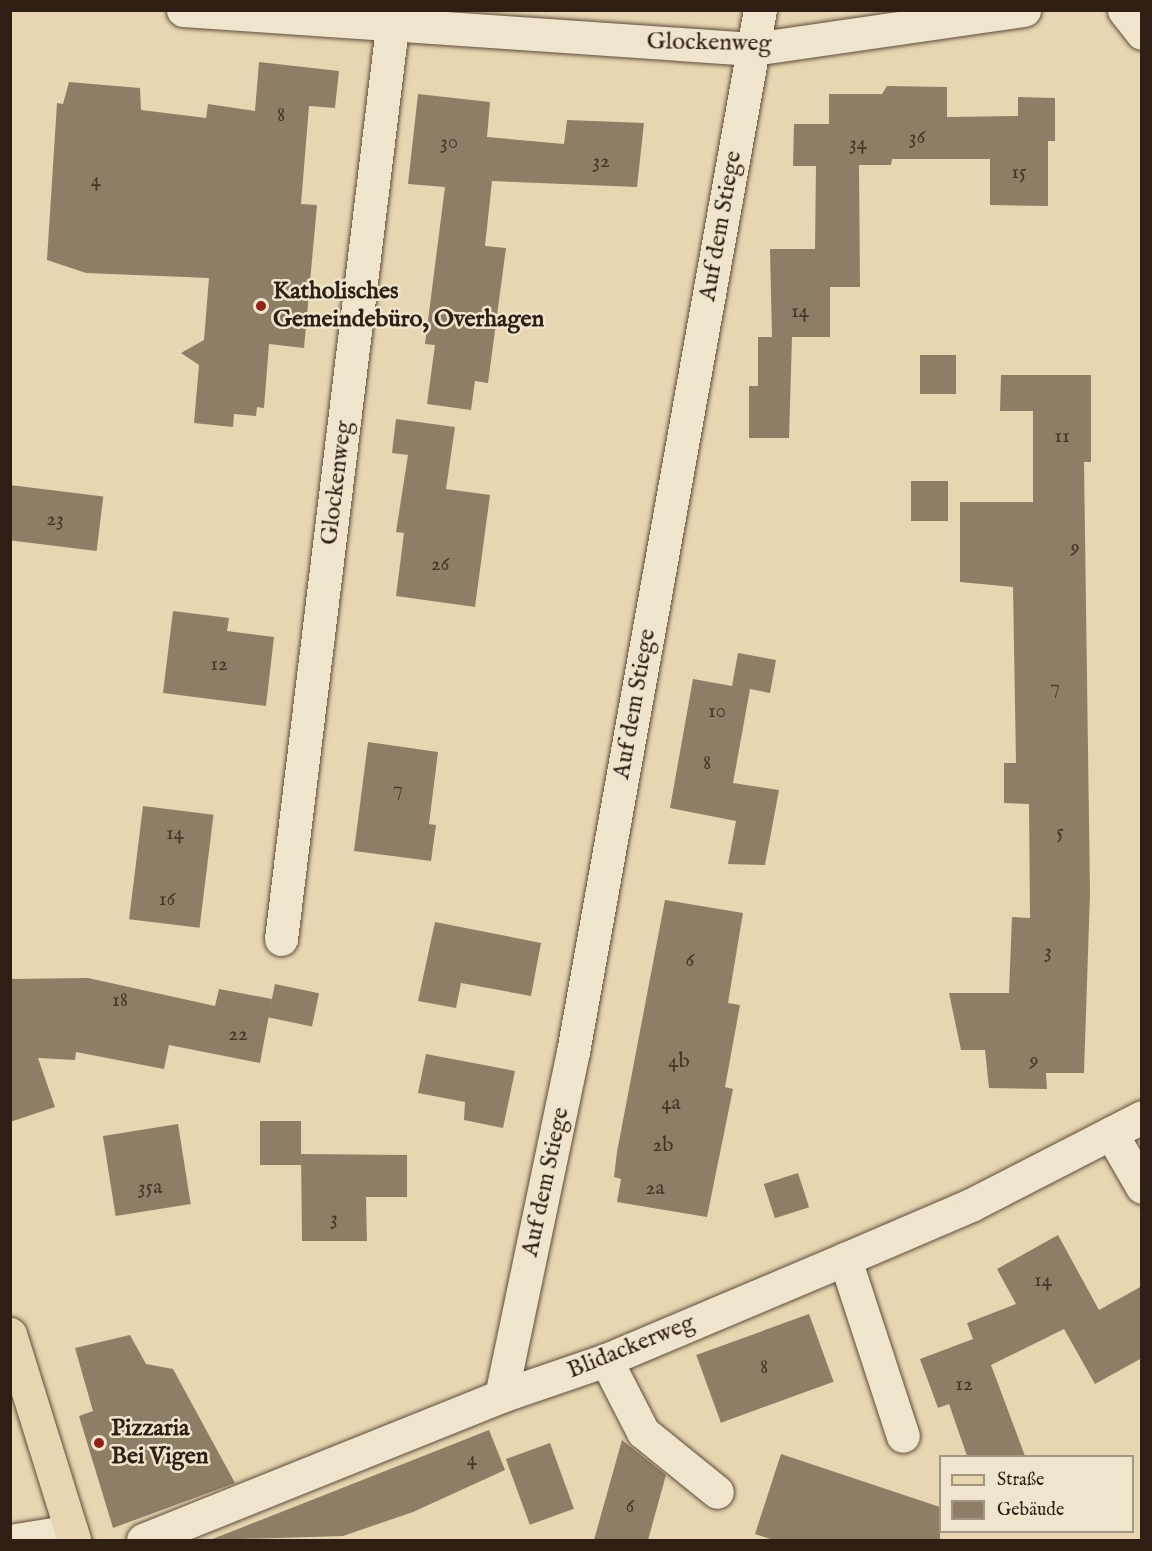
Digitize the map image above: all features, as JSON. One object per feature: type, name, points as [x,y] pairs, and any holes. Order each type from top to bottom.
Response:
[{"type":"main road","points":[[10,1334],[73,1536]]},
{"type":"street","name":"Glockenweg","points":[[183,10],[321,17],[392,27],[753,49],[1024,10]]},
{"type":"street","name":"Auf dem Stiege","points":[[501,1396],[573,1052],[760,10]]},
{"type":"street","points":[[1124,10],[1142,33]]},
{"type":"street","name":"Glockenweg","points":[[281,939],[392,27]]},
{"type":"street","name":"Blidackerweg","points":[[143,1540],[501,1396],[606,1360],[845,1259],[971,1205],[1142,1117]]},
{"type":"street","points":[[1111,1133],[1142,1187]]},
{"type":"street","points":[[845,1259],[903,1436]]},
{"type":"street","points":[[606,1360],[643,1432],[717,1492]]},
{"type":"street","points":[[15,1540],[73,1536]]},
{"type":"building","points":[[259,62],[339,71],[335,108],[309,106],[301,204],[317,205],[304,348],[269,344],[264,408],[257,407],[256,416],[234,414],[233,427],[194,423],[199,365],[181,353],[204,340],[209,278],[86,273],[47,260],[57,103],[63,104],[69,82],[140,88],[141,110],[206,118],[208,104],[255,111]]},
{"type":"building","points":[[887,86],[947,87],[947,117],[1018,116],[1018,97],[1055,98],[1055,141],[1048,141],[1048,206],[990,205],[990,159],[892,159],[891,165],[859,165],[860,287],[830,287],[830,337],[792,337],[789,438],[749,438],[749,386],[758,386],[758,337],[772,337],[770,249],[815,249],[816,166],[793,166],[794,124],[829,124],[829,94],[882,94]]},
{"type":"building","points":[[418,94],[490,102],[487,137],[564,144],[567,120],[644,123],[637,187],[492,181],[485,246],[506,248],[488,383],[475,381],[471,410],[427,404],[435,345],[425,344],[445,187],[408,184]]},
{"type":"building","points":[[920,355],[956,355],[956,394],[920,394]]},
{"type":"building","points":[[1001,375],[1091,375],[1091,462],[1084,462],[1090,893],[1084,1073],[1046,1073],[1047,1089],[989,1088],[985,1050],[961,1050],[949,993],[1009,993],[1012,917],[1030,918],[1029,804],[1004,803],[1004,763],[1016,763],[1013,587],[960,582],[960,502],[1033,502],[1033,411],[1000,411]]},
{"type":"building","points":[[396,419],[455,427],[446,489],[490,495],[475,607],[396,596],[404,533],[396,532],[408,455],[392,453]]},
{"type":"building","points":[[911,481],[948,481],[948,521],[911,521]]},
{"type":"building","points":[[10,485],[103,496],[97,551],[10,540]]},
{"type":"building","points":[[173,611],[229,618],[227,631],[274,637],[266,706],[163,693]]},
{"type":"building","points":[[738,653],[776,660],[770,693],[750,689],[733,783],[779,790],[765,865],[728,864],[736,821],[670,808],[693,679],[732,686]]},
{"type":"building","points":[[368,742],[438,752],[429,824],[436,825],[431,861],[354,851]]},
{"type":"building","points":[[143,806],[213,815],[200,928],[129,919]]},
{"type":"building","points":[[665,900],[743,913],[728,1003],[740,1005],[725,1087],[733,1089],[707,1217],[617,1202],[621,1179],[614,1177],[617,1152]]},
{"type":"building","points":[[435,922],[541,943],[531,996],[461,983],[456,1008],[418,1001]]},
{"type":"building","points":[[88,978],[215,1006],[219,989],[272,999],[260,1063],[169,1045],[164,1069],[76,1052],[75,1060],[38,1058],[55,1107],[10,1122],[10,979]]},
{"type":"building","points":[[275,984],[319,993],[312,1027],[268,1017]]},
{"type":"building","points":[[426,1054],[515,1071],[503,1128],[464,1120],[465,1102],[418,1093]]},
{"type":"building","points":[[260,1121],[301,1121],[301,1165],[260,1165]]},
{"type":"building","points":[[178,1124],[191,1204],[116,1216],[103,1136]]},
{"type":"building","points":[[301,1154],[407,1155],[407,1197],[366,1197],[367,1241],[302,1241]]},
{"type":"building","points":[[798,1173],[809,1207],[775,1218],[764,1184]]},
{"type":"building","points":[[1058,1235],[1099,1310],[1142,1286],[1142,1358],[1095,1384],[1064,1329],[991,1365],[1025,1455],[967,1455],[949,1404],[938,1408],[920,1359],[973,1339],[967,1323],[1016,1304],[997,1269]]},
{"type":"building","points":[[809,1314],[834,1382],[721,1423],[696,1355]]},
{"type":"building","points":[[130,1335],[146,1364],[173,1369],[235,1483],[113,1528],[79,1416],[93,1411],[75,1348]]},
{"type":"building","points":[[489,1430],[505,1470],[413,1512],[343,1536],[210,1540]]},
{"type":"building","points":[[622,1440],[666,1475],[648,1540],[594,1540]]},
{"type":"building","points":[[550,1443],[574,1509],[530,1525],[506,1459]]},
{"type":"building","points":[[781,1454],[939,1507],[940,1540],[773,1540],[755,1534]]},
{"type":"place","name":"Katholisches Gemeindebüro, Overhagen","points":[[261,306]]},
{"type":"place","name":"Pizzaria Bei Vigen","points":[[99,1443]]}]
